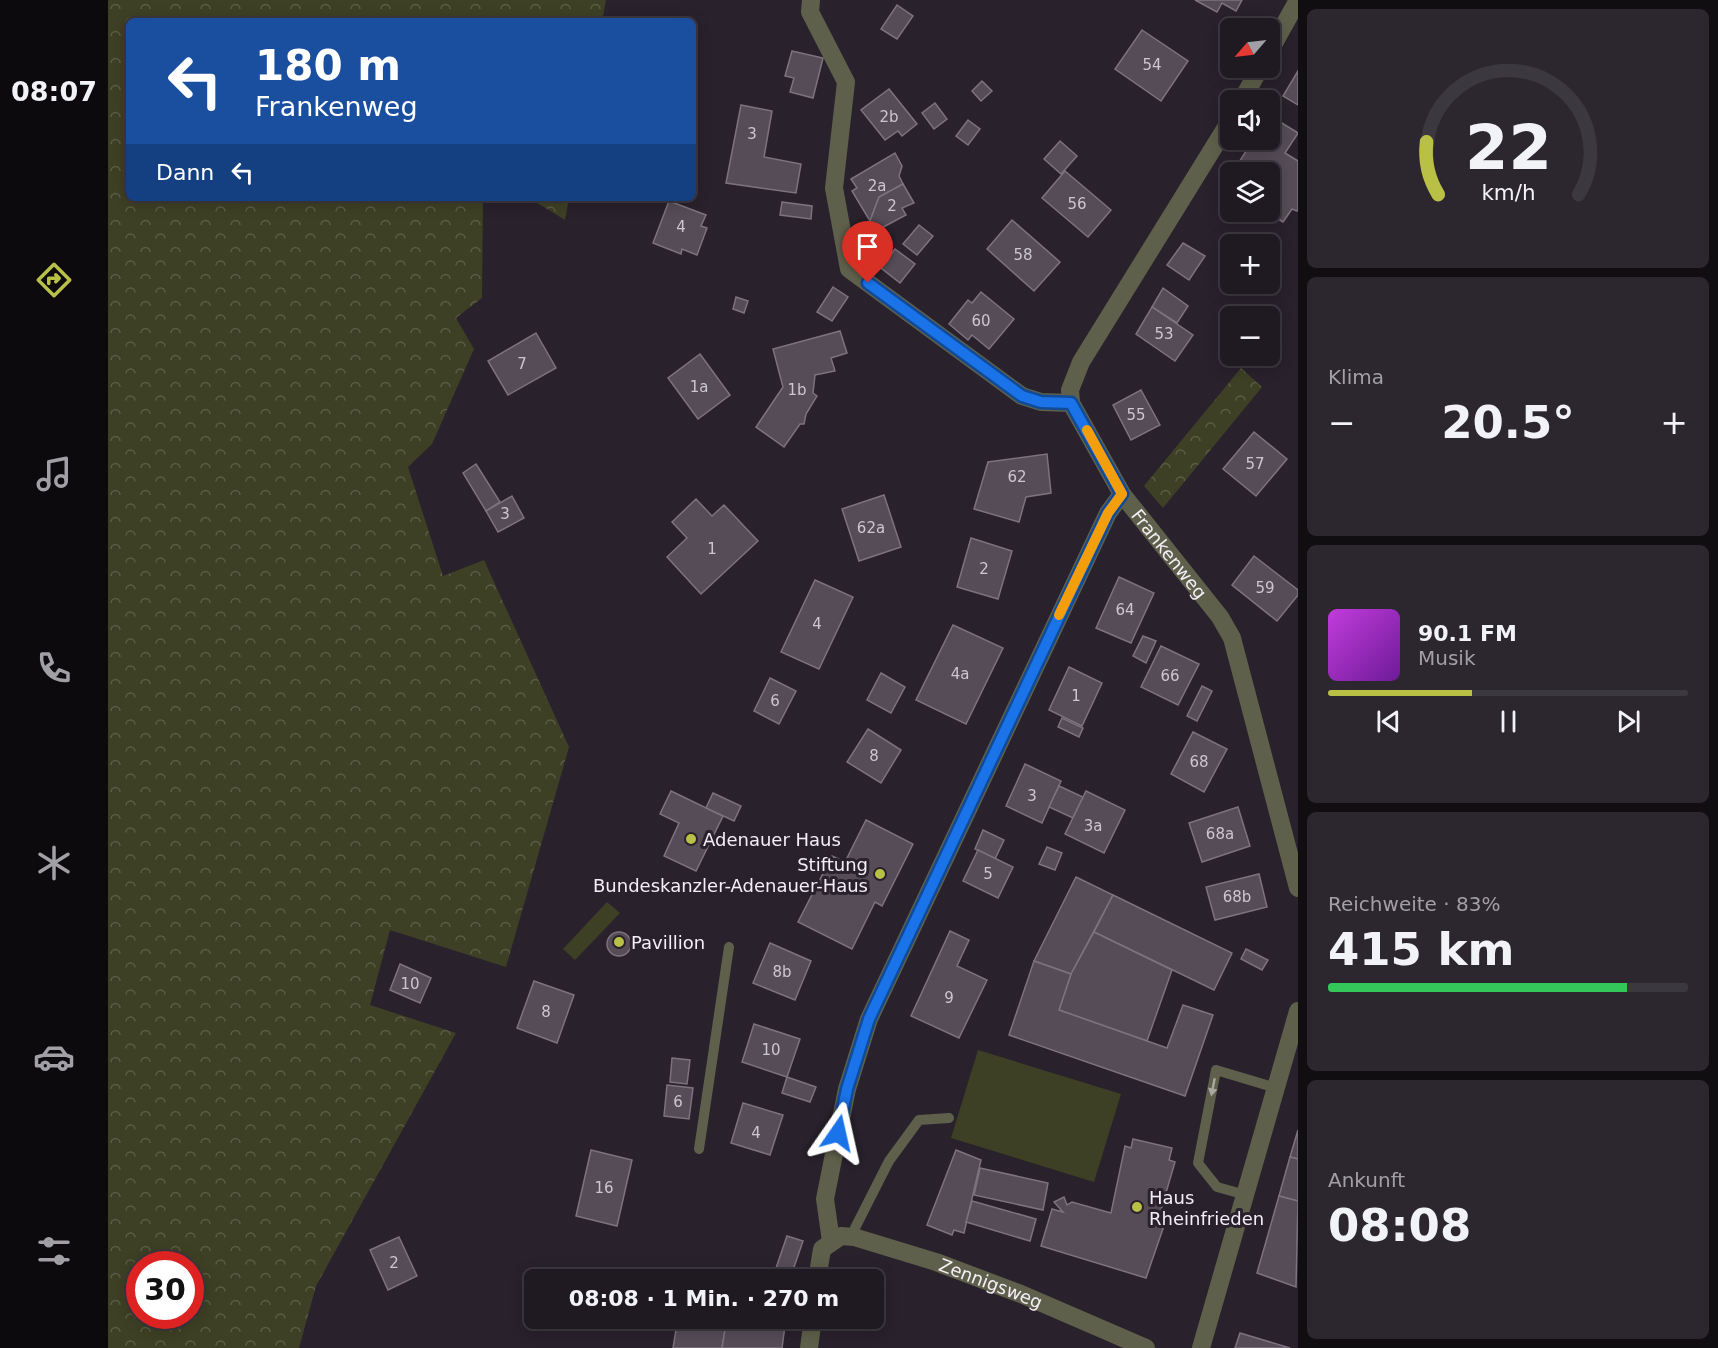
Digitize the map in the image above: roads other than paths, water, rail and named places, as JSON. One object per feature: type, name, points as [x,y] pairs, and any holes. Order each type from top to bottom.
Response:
[{"type":"street","points":[[811,0],[810,12],[846,82],[834,188],[849,269],[1022,396],[1041,402],[1071,403],[1070,390],[1081,362],[1220,137]]},
{"type":"street","points":[[1280,32],[1298,0]]},
{"type":"street","name":"Frankenweg","points":[[1071,403],[1122,494],[1220,617],[1232,638],[1298,888]]},
{"type":"street","points":[[819,1269],[822,1249],[831,1241],[825,1199],[847,1089],[869,1019],[1108,513],[1122,494]]},
{"type":"street","points":[[1201,1348],[1298,1011]]},
{"type":"street","name":"Zennigsweg","points":[[831,1241],[841,1236],[854,1237],[979,1278],[1146,1348]]},
{"type":"street","points":[[809,1348],[812,1329]]},
{"type":"lane","points":[[699,1149],[729,948]]},
{"type":"lane","points":[[1246,1195],[1217,1187],[1198,1163],[1216,1070],[1276,1088]]},
{"type":"lane","points":[[854,1237],[855,1228],[889,1161],[919,1120],[949,1118]]},
{"type":"place","name":"Adenauer Haus","points":[[691,839]]},
{"type":"place","name":"Stiftung Bundeskanzler-Adenauer-Haus","points":[[880,874]]},
{"type":"place","name":"Pavillion","points":[[619,942]]},
{"type":"place","name":"Haus Rheinfrieden","points":[[1137,1207]]}]
